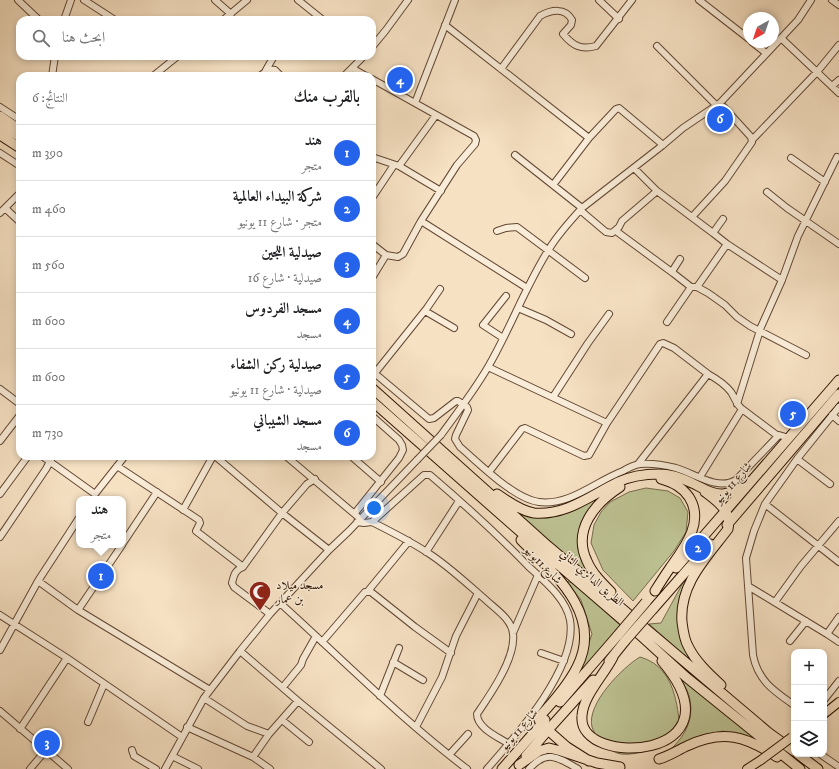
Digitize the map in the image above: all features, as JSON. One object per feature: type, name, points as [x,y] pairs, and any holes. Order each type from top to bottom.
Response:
[{"type":"highway","points":[[0,116],[16,127]]},
{"type":"highway","points":[[0,125],[16,135]]},
{"type":"highway","points":[[0,135],[16,146]]},
{"type":"highway","points":[[0,143],[16,148]]},
{"type":"highway","name":"شارع 11 يونيو","points":[[649,606],[655,591],[839,380]]},
{"type":"highway","name":"الطريق الدائري الثاني","points":[[376,392],[548,546],[769,733],[791,749]]},
{"type":"highway","name":"شارع 11 يونيو","points":[[649,606],[730,522],[839,394]]},
{"type":"highway","points":[[817,420],[839,403]]},
{"type":"highway","name":"الطريق الدائري الثاني","points":[[376,405],[686,677],[800,769]]},
{"type":"highway","points":[[440,450],[505,500],[533,513],[562,511],[619,482],[634,476],[647,474],[664,474],[691,482],[705,490],[721,494],[730,492],[748,484]]},
{"type":"highway","points":[[627,612],[592,571],[586,560],[583,548],[582,533],[586,520],[593,510],[610,493],[621,486],[659,479],[672,482],[683,489],[694,508],[695,521],[692,534],[685,547],[655,591]]},
{"type":"highway","points":[[462,481],[562,582],[576,604],[584,625],[586,640],[578,666],[563,690],[540,716],[539,720],[544,727],[567,747],[589,761]]},
{"type":"highway","points":[[691,482],[726,510],[730,522],[728,528],[686,588],[682,603],[682,628],[687,645],[701,665],[743,705],[769,733]]},
{"type":"highway","points":[[592,594],[608,612],[656,654],[678,684],[684,697],[686,720],[682,733],[675,742],[650,760],[708,738],[724,736],[739,738],[754,743],[794,769]]},
{"type":"highway","points":[[621,638],[649,606]]},
{"type":"highway","name":"شارع 11 يونيو","points":[[502,769],[544,727],[621,638]]},
{"type":"highway","name":"شارع 11 يونيو","points":[[517,767],[544,727],[581,695],[613,657],[621,638]]},
{"type":"highway","points":[[590,746],[586,740],[582,728],[583,708],[613,657]]},
{"type":"highway","points":[[517,767],[539,751],[549,748],[589,761],[616,767],[627,764],[601,755]]},
{"type":"highway","points":[[802,757],[818,769]]},
{"type":"main road","points":[[827,712],[839,702]]},
{"type":"main road","points":[[747,769],[791,738]]},
{"type":"street","points":[[18,0],[35,16]]},
{"type":"street","points":[[65,16],[71,0]]},
{"type":"street","points":[[84,0],[109,16]]},
{"type":"street","points":[[215,0],[231,14]]},
{"type":"street","points":[[228,16],[247,0]]},
{"type":"street","points":[[298,0],[318,16]]},
{"type":"street","points":[[376,42],[408,0]]},
{"type":"street","points":[[415,103],[455,0]]},
{"type":"street","points":[[599,0],[619,19]]},
{"type":"street","points":[[501,69],[540,16],[555,11],[566,12],[572,20],[571,25],[563,34],[570,41],[587,49],[596,46],[619,19],[632,0]]},
{"type":"street","points":[[699,0],[743,34]]},
{"type":"street","points":[[708,6],[713,0]]},
{"type":"street","points":[[165,769],[204,698],[270,614],[329,550],[441,435],[473,391],[488,367],[527,288],[548,251],[581,209],[664,145],[683,128],[718,104],[798,20],[811,0]]},
{"type":"street","points":[[832,0],[839,5]]},
{"type":"street","points":[[445,25],[590,138]]},
{"type":"street","points":[[781,38],[839,93]]},
{"type":"street","points":[[692,217],[725,181],[752,140],[817,72],[839,45]]},
{"type":"street","points":[[657,46],[718,104],[752,140]]},
{"type":"street","points":[[760,48],[766,53]]},
{"type":"street","points":[[54,72],[55,60]]},
{"type":"street","points":[[158,72],[172,60]]},
{"type":"street","points":[[266,70],[272,60]]},
{"type":"street","points":[[348,72],[360,60]]},
{"type":"street","points":[[352,68],[359,72]]},
{"type":"street","points":[[266,70],[275,70],[277,72]]},
{"type":"street","points":[[832,86],[839,80]]},
{"type":"street","points":[[376,81],[474,136],[476,140],[475,144],[457,165],[421,221],[401,256],[386,255],[376,247]]},
{"type":"street","points":[[0,107],[16,117]]},
{"type":"street","points":[[552,185],[590,138],[618,108],[664,145]]},
{"type":"street","points":[[376,193],[436,115]]},
{"type":"street","points":[[0,153],[16,163]]},
{"type":"street","points":[[515,155],[581,209],[606,232],[612,233],[616,231],[622,221],[657,191]]},
{"type":"street","points":[[737,404],[760,332],[782,280],[798,236],[838,156]]},
{"type":"street","points":[[376,158],[397,166],[441,191]]},
{"type":"street","points":[[790,158],[825,182]]},
{"type":"street","points":[[634,168],[657,191],[727,244],[782,280]]},
{"type":"street","points":[[767,192],[805,221],[839,244]]},
{"type":"street","points":[[0,213],[16,197]]},
{"type":"street","points":[[5,208],[16,218]]},
{"type":"street","points":[[713,233],[723,219]]},
{"type":"street","points":[[421,221],[527,288]]},
{"type":"street","points":[[497,232],[506,228],[517,227],[585,278]]},
{"type":"street","points":[[616,231],[673,273],[694,287],[708,293],[725,305],[737,317],[760,332],[806,355]]},
{"type":"street","points":[[667,322],[727,244]]},
{"type":"street","points":[[376,271],[386,255]]},
{"type":"street","points":[[673,273],[673,270],[680,259]]},
{"type":"street","points":[[376,368],[424,311],[440,289]]},
{"type":"street","points":[[503,338],[483,325],[506,296]]},
{"type":"street","points":[[518,308],[546,320],[571,334]]},
{"type":"street","points":[[424,311],[454,328]]},
{"type":"street","points":[[553,397],[609,314]]},
{"type":"street","points":[[489,472],[523,429],[527,429],[584,456],[589,455],[607,423],[662,343],[674,348],[727,387],[737,404],[778,436],[780,435],[789,438]]},
{"type":"street","points":[[488,367],[607,423]]},
{"type":"street","points":[[638,464],[708,374]]},
{"type":"street","points":[[376,375],[429,419],[434,418],[456,401],[467,407],[468,410],[456,435],[456,439],[460,447],[505,485],[524,497],[545,502],[563,500],[611,475],[638,464],[666,465],[719,483],[732,482],[736,480],[778,436]]},
{"type":"street","points":[[0,389],[16,401]]},
{"type":"street","points":[[791,703],[767,684],[757,670],[753,656],[746,558],[754,531],[765,504],[797,459],[839,407]]},
{"type":"street","points":[[700,477],[742,408]]},
{"type":"street","points":[[832,415],[839,421]]},
{"type":"street","points":[[355,513],[381,482],[402,452],[403,447],[400,440],[376,419]]},
{"type":"street","points":[[0,441],[16,420]]},
{"type":"street","points":[[797,459],[830,484]]},
{"type":"street","points":[[0,494],[25,460]]},
{"type":"street","points":[[0,537],[51,460]]},
{"type":"street","points":[[53,460],[92,496]]},
{"type":"street","points":[[94,496],[122,460]]},
{"type":"street","points":[[183,510],[212,460]]},
{"type":"street","points":[[219,460],[329,550]]},
{"type":"street","points":[[291,460],[355,513],[358,520],[364,523],[372,522],[409,541],[454,572],[508,622],[513,633]]},
{"type":"street","points":[[356,460],[381,482]]},
{"type":"street","points":[[117,466],[199,520],[200,523],[196,531],[243,567]]},
{"type":"street","name":"شارع 11يونيو","points":[[372,522],[424,475],[430,475],[500,538],[538,575],[555,593],[568,613],[571,631],[564,662],[547,693],[509,744],[487,769]]},
{"type":"street","points":[[270,614],[236,588],[232,583],[234,573],[238,568],[243,567],[282,513],[307,484],[315,479]]},
{"type":"street","points":[[126,538],[157,492]]},
{"type":"street","points":[[426,552],[459,501]]},
{"type":"street","points":[[765,504],[839,562]]},
{"type":"street","points":[[775,602],[839,521]]},
{"type":"street","points":[[0,650],[38,581],[76,523]]},
{"type":"street","points":[[322,642],[365,592],[368,591],[409,541]]},
{"type":"street","points":[[78,610],[119,548]]},
{"type":"street","points":[[509,744],[478,722],[477,714],[495,687],[508,660],[513,644],[513,633],[538,575]]},
{"type":"street","points":[[38,581],[78,610],[210,690]]},
{"type":"street","points":[[748,586],[839,642]]},
{"type":"street","points":[[368,591],[451,653]]},
{"type":"street","points":[[416,727],[442,677],[456,636],[478,593]]},
{"type":"street","points":[[280,603],[380,696],[467,769]]},
{"type":"street","points":[[0,615],[67,658],[182,737]]},
{"type":"street","points":[[827,634],[839,617]]},
{"type":"street","points":[[790,640],[806,621]]},
{"type":"street","points":[[283,687],[301,666],[303,659],[316,636]]},
{"type":"street","points":[[380,696],[399,648]]},
{"type":"street","points":[[240,651],[381,769]]},
{"type":"street","points":[[541,653],[564,662]]},
{"type":"street","points":[[20,728],[67,658]]},
{"type":"street","points":[[393,662],[423,680]]},
{"type":"street","points":[[827,696],[839,681]]},
{"type":"street","points":[[88,722],[104,684]]},
{"type":"street","points":[[204,698],[247,726],[269,734]]},
{"type":"street","points":[[253,757],[269,734],[298,701]]},
{"type":"street","points":[[0,711],[68,769]]},
{"type":"street","points":[[282,720],[309,742]]},
{"type":"street","points":[[187,727],[253,757],[270,769]]},
{"type":"street","points":[[449,755],[468,734]]},
{"type":"street","points":[[30,769],[46,750]]},
{"type":"street","points":[[132,750],[132,754],[134,756],[156,769]]},
{"type":"street","points":[[172,756],[198,769]]},
{"type":"street","points":[[529,769],[540,759],[551,756],[558,758],[578,769]]},
{"type":"street","points":[[824,757],[839,767]]},
{"type":"street","points":[[369,769],[372,762]]},
{"type":"green space","points":[[613,487],[590,508],[579,529],[578,537],[581,554],[593,579],[508,505],[526,514],[567,513],[581,507]]},
{"type":"green space","points":[[646,488],[668,491],[680,498],[688,512],[686,532],[674,551],[633,601],[603,570],[591,543],[594,525],[601,512],[610,502],[629,492]]},
{"type":"green space","points":[[685,579],[687,580],[678,618],[707,675],[649,624],[661,623]]},
{"type":"green space","points":[[566,581],[573,583],[620,625],[577,677],[592,634],[581,600]]},
{"type":"green space","points":[[640,657],[658,666],[669,681],[676,700],[679,720],[666,738],[656,747],[639,753],[621,754],[609,749],[599,739],[592,727],[592,718],[600,697],[607,687],[624,669]]},
{"type":"green space","points":[[678,674],[764,744],[723,731],[713,733],[669,751],[687,728],[691,715],[687,690]]},
{"type":"place","name":"مسجد الفردوس","points":[[400,80]]},
{"type":"place","name":"مسجد الشيباني","points":[[720,119]]},
{"type":"place","name":"صيدلية ركن الشفاء","points":[[793,414]]},
{"type":"place","name":"شركة البيداء العالمية","points":[[698,548]]},
{"type":"place","name":"هند","points":[[101,576]]},
{"type":"place","name":"مسجد ميلاد بن عمار","points":[[260,612]]},
{"type":"place","name":"صيدلية اللجين","points":[[47,743]]}]
